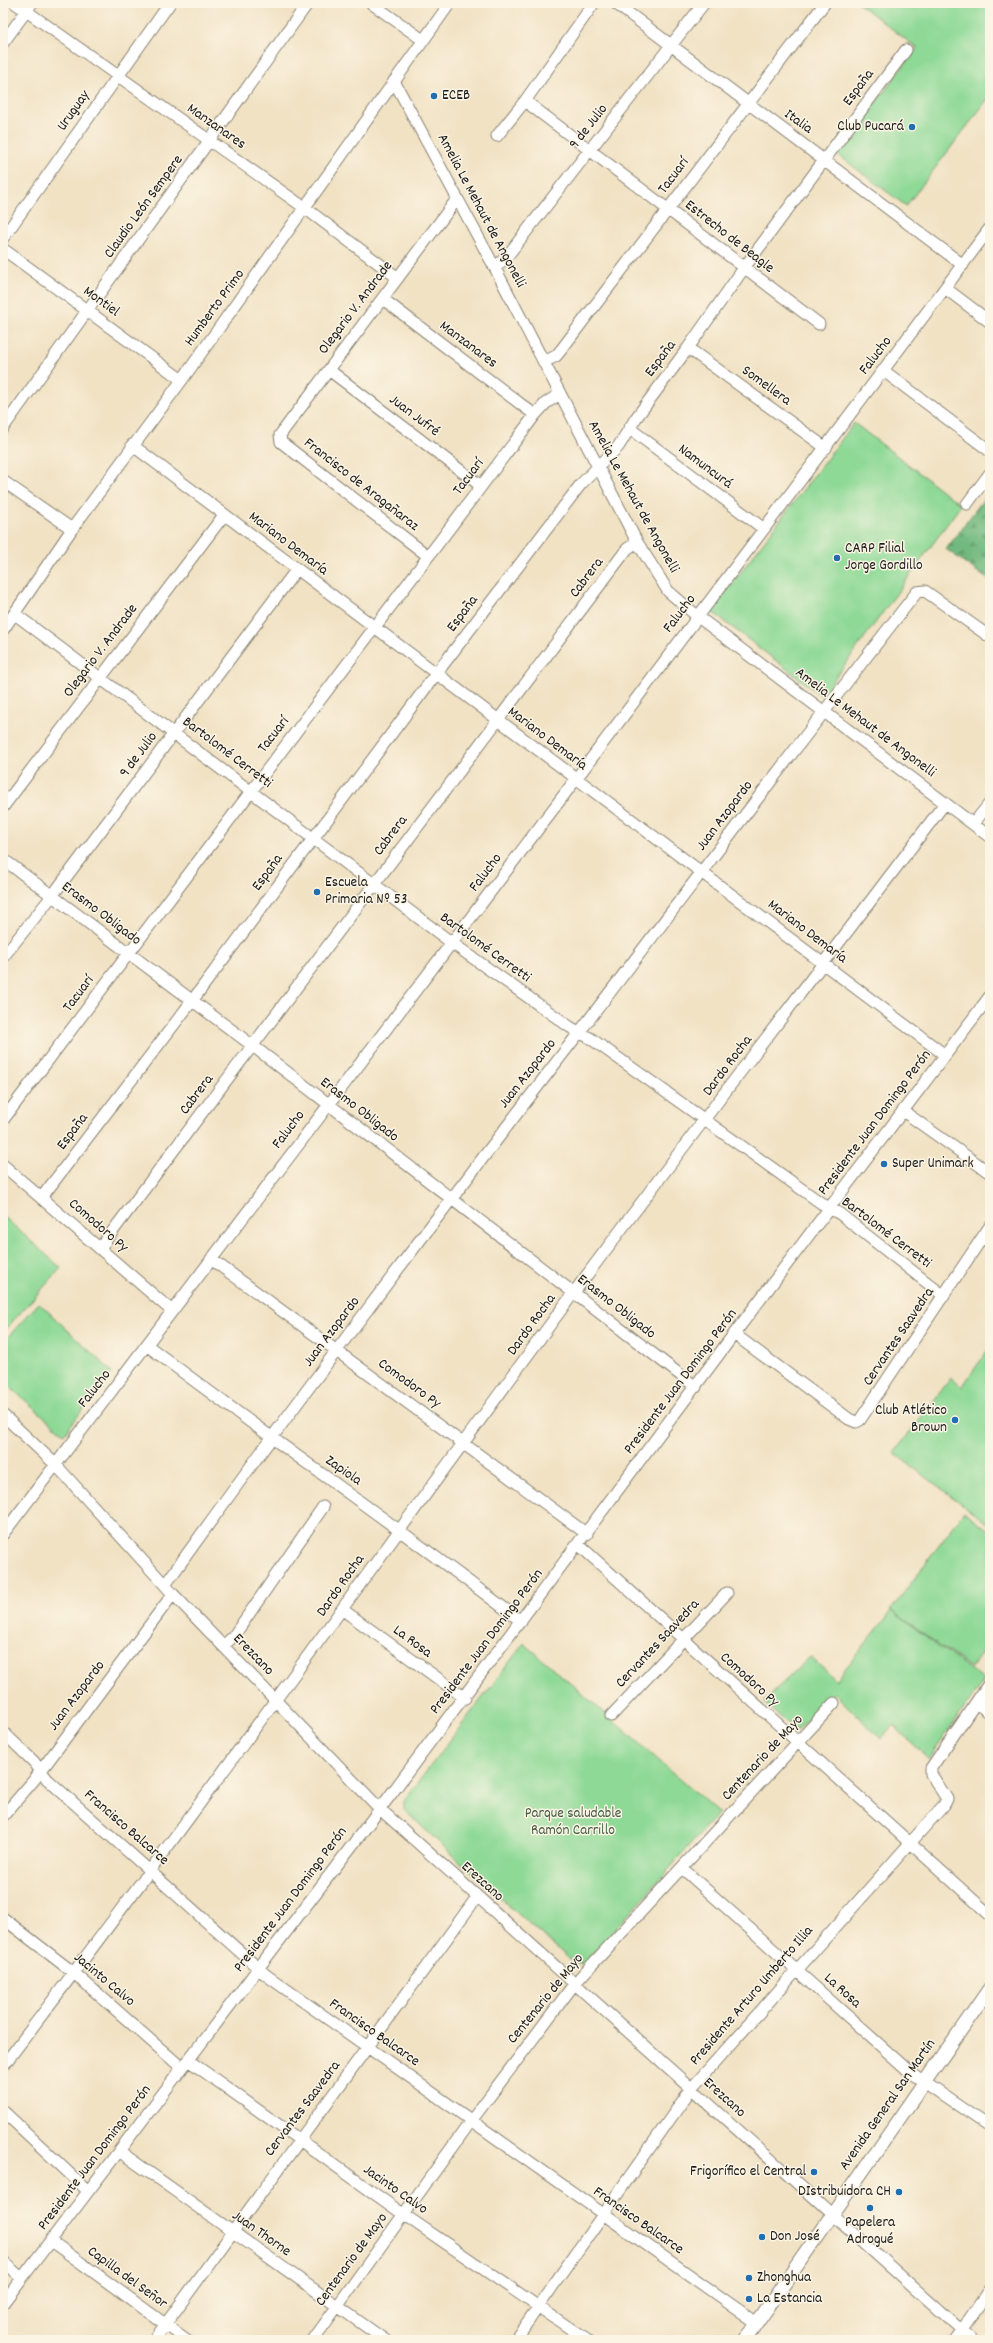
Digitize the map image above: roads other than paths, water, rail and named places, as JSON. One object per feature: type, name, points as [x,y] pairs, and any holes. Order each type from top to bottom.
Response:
[{"type":"main road","name":"Avenida General San Martín","points":[[745,2340],[990,1988]]},
{"type":"street","name":"Manzanares","points":[[15,3],[29,7],[117,75],[305,208],[398,278]]},
{"type":"street","name":"Uruguay","points":[[3,238],[117,75],[170,3]]},
{"type":"street","name":"Claudio León Sempere","points":[[3,428],[308,3]]},
{"type":"street","points":[[371,3],[423,40]]},
{"type":"street","name":"Humberto Primo","points":[[3,630],[72,529],[182,380],[450,3]]},
{"type":"street","points":[[497,136],[525,101],[594,3]]},
{"type":"street","name":"Italia","points":[[615,3],[962,265]]},
{"type":"street","name":"9 de Julio","points":[[495,268],[508,255],[704,3]]},
{"type":"street","name":"Tacuarí","points":[[544,362],[556,356],[561,350],[825,3]]},
{"type":"street","points":[[3,43],[29,7]]},
{"type":"street","name":"España","points":[[42,1197],[192,1001],[313,837],[581,484],[618,447],[629,428],[688,348],[744,268],[906,50]]},
{"type":"street","name":"Amelia Le Mehaut de Angonelli","points":[[394,81],[495,268],[637,542],[668,591],[697,616],[990,837]]},
{"type":"street","name":"Estrecho de Beagle","points":[[525,101],[819,324]]},
{"type":"street","name":"Olegario V. Andrade","points":[[280,435],[457,199]]},
{"type":"street","name":"Falucho","points":[[3,1534],[55,1464],[148,1346],[211,1259],[576,779],[990,228]]},
{"type":"street","name":"Montiel","points":[[3,249],[182,380]]},
{"type":"street","points":[[945,288],[990,322]]},
{"type":"street","name":"Manzanares","points":[[383,299],[535,415]]},
{"type":"street","name":"Somellera","points":[[688,348],[826,448]]},
{"type":"street","name":"Juan Jufré","points":[[329,370],[481,486]]},
{"type":"street","points":[[884,371],[990,451]]},
{"type":"street","name":"Tacuarí","points":[[3,1120],[251,790],[376,628],[428,556],[535,415],[546,403],[560,394]]},
{"type":"street","name":"Namuncurá","points":[[629,428],[764,529]]},
{"type":"street","name":"Francisco de Aragañaraz","points":[[280,435],[281,442],[428,556]]},
{"type":"street","name":"Mariano Demaría","points":[[132,446],[576,779],[702,871],[945,1055]]},
{"type":"street","points":[[967,504],[990,473]]},
{"type":"street","points":[[3,481],[72,529]]},
{"type":"street","name":"Olegario V. Andrade","points":[[3,807],[224,515]]},
{"type":"street","name":"Cabrera","points":[[100,1248],[627,549],[637,542]]},
{"type":"street","name":"9 de Julio","points":[[3,957],[52,896],[297,570]]},
{"type":"street","name":"Juan Azopardo","points":[[165,1585],[270,1438],[338,1350],[450,1199],[823,711],[917,592],[925,591],[990,637]]},
{"type":"street","name":"Bartolomé Cerretti","points":[[15,614],[251,790],[452,943],[840,1214],[944,1296]]},
{"type":"street","name":"Dardo Rocha","points":[[3,2066],[276,1701],[400,1529],[574,1293],[945,803]]},
{"type":"street","points":[[973,824],[990,803]]},
{"type":"street","name":"Erasmo Obligado","points":[[3,859],[128,954],[253,1046],[327,1105],[696,1386]]},
{"type":"street","name":"Presidente Juan Domingo Perón","points":[[3,2302],[465,1698],[734,1334],[990,996]]},
{"type":"street","points":[[903,1111],[990,1173]]},
{"type":"street","name":"Comodoro Py","points":[[3,1166],[42,1197],[172,1311]]},
{"type":"street","name":"Cervantes Saavedra","points":[[734,1334],[849,1419],[856,1422],[860,1420],[990,1226]]},
{"type":"street","name":"Comodoro Py","points":[[211,1259],[338,1350],[587,1534]]},
{"type":"street","name":"Zapiola","points":[[148,1346],[270,1438],[400,1529],[521,1621]]},
{"type":"street","name":"Erezcano","points":[[3,1415],[55,1464],[173,1594],[380,1809],[832,2215],[958,2336],[972,2340]]},
{"type":"street","points":[[223,1646],[233,1637],[323,1507]]},
{"type":"street","name":"Comodoro Py","points":[[579,1545],[683,1640],[910,1842],[990,1916]]},
{"type":"street","name":"Cervantes Saavedra","points":[[611,1716],[727,1593]]},
{"type":"street","name":"Juan Azopardo","points":[[3,1816],[40,1770],[173,1594]]},
{"type":"street","name":"La Rosa","points":[[343,1610],[465,1698]]},
{"type":"street","name":"Presidente Arturo Umberto Illia","points":[[515,2340],[691,2089],[796,1969],[944,1805],[947,1799],[931,1774],[931,1768],[990,1682]]},
{"type":"street","name":"Centenario de Mayo","points":[[313,2340],[471,2120],[575,1983],[834,1703]]},
{"type":"street","points":[[976,1703],[990,1713]]},
{"type":"street","name":"Francisco Balcarce","points":[[3,1732],[47,1779],[150,1869],[258,1968],[757,2323]]},
{"type":"street","name":"La Rosa","points":[[682,1868],[923,2083],[990,2127]]},
{"type":"street","name":"Cervantes Saavedra","points":[[154,2340],[231,2232],[477,1897]]},
{"type":"street","name":"Jacinto Calvo","points":[[3,1918],[74,1973],[185,2064],[299,2139],[404,2214],[587,2340]]},
{"type":"street","points":[[3,2111],[88,2191]]},
{"type":"street","name":"Juan Thorne","points":[[119,2151],[231,2232],[386,2340]]},
{"type":"street","name":"Capilla del Señor","points":[[51,2241],[187,2340]]},
{"type":"street","points":[[3,2261],[21,2278]]},
{"type":"street","points":[[958,2336],[990,2290]]},
{"type":"place","name":"ECEB","points":[[434,96]]},
{"type":"place","name":"Club Pucará","points":[[912,127]]},
{"type":"place","name":"CARP Filial Jorge Gordillo","points":[[837,558]]},
{"type":"place","name":"Escuela Primaria Nº 53","points":[[317,892]]},
{"type":"place","name":"Super Unimark","points":[[884,1164]]},
{"type":"place","name":"Club Atlético Brown","points":[[955,1420]]},
{"type":"place","name":"Frigorífico el Central","points":[[814,2172]]},
{"type":"place","name":"DIstribuidora CH","points":[[899,2192]]},
{"type":"place","name":"Papelera Adrogué","points":[[870,2208]]},
{"type":"place","name":"Don José","points":[[762,2237]]},
{"type":"place","name":"Zhonghua","points":[[749,2278]]},
{"type":"place","name":"La Estancia","points":[[749,2299]]},
{"type":"park label","name":"Parque saludable Ramón Carrillo","points":[[573,1822]]}]
